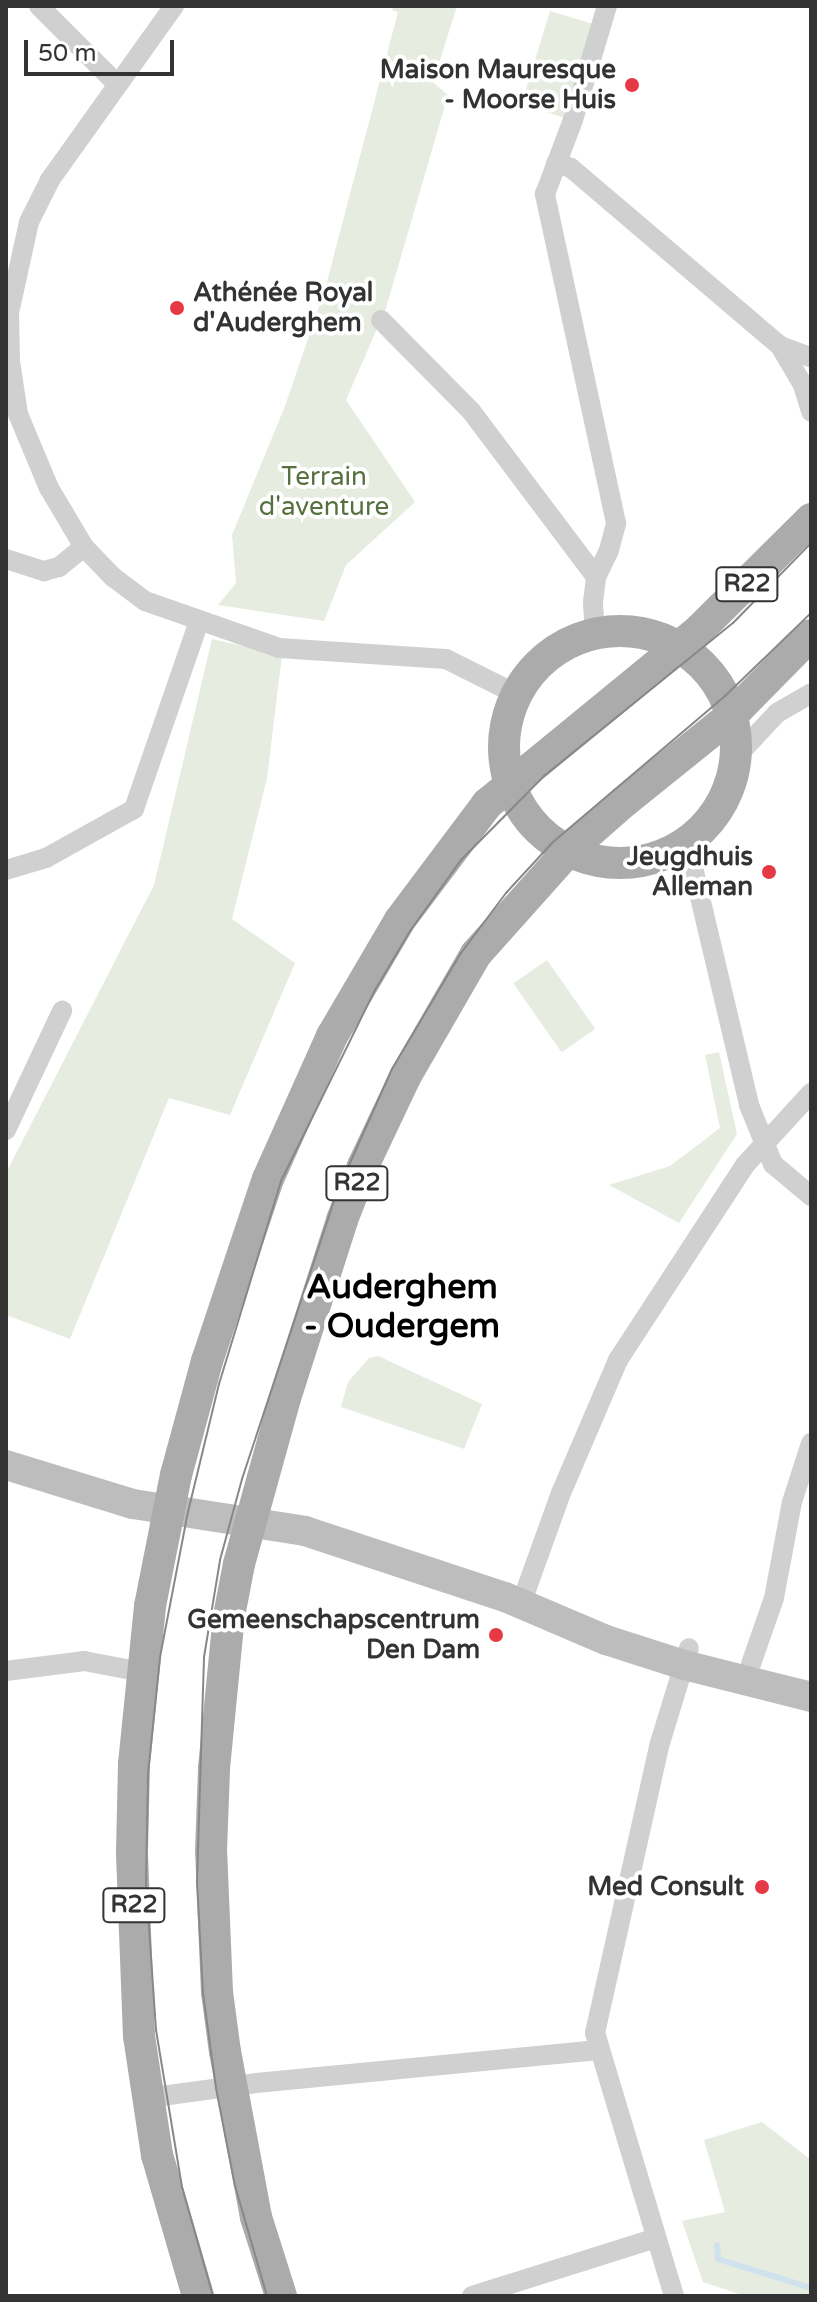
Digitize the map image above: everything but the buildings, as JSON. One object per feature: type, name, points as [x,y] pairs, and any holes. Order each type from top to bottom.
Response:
[{"type":"main road","name":"R22","points":[[198,2296],[157,2155],[147,2098],[136,1995],[132,1852],[142,1672],[168,1509],[207,1361],[268,1179],[332,1036],[400,920],[487,804],[680,647],[811,519]]},
{"type":"main road","points":[[624,631],[653,635],[680,647],[717,681],[732,715],[736,757],[731,784],[719,808],[703,829],[681,846],[654,858],[625,863],[596,861],[568,851],[530,822],[509,784],[506,723],[516,694],[549,655],[595,633],[624,631]]},
{"type":"main road","name":"R22","points":[[281,2296],[256,2217],[232,2086],[217,1992],[211,1898],[213,1796],[229,1616],[239,1564],[285,1398],[342,1220],[405,1077],[476,954],[568,851],[732,715],[811,635]]},
{"type":"main road","points":[[6,1465],[133,1504],[305,1531],[521,1604],[606,1640],[687,1656],[751,1664],[811,1683]]},
{"type":"main road","points":[[687,1656],[811,1697]]},
{"type":"street","points":[[39,6],[117,84]]},
{"type":"street","points":[[174,6],[50,180],[29,222],[9,313],[10,361],[18,414],[49,488],[84,547],[113,577],[145,601],[279,648],[446,659],[516,694]]},
{"type":"street","points":[[595,633],[593,602],[596,577],[609,550],[616,523],[545,194],[573,120],[607,6]]},
{"type":"street","points":[[556,163],[571,168],[780,346],[803,385],[811,412]]},
{"type":"street","points":[[381,320],[471,411],[596,577]]},
{"type":"street","points":[[780,346],[811,357]]},
{"type":"street","points":[[6,559],[44,571],[59,567],[84,547]]},
{"type":"street","points":[[6,870],[46,858],[134,809],[199,621]]},
{"type":"street","points":[[736,757],[777,713],[811,693]]},
{"type":"street","points":[[681,846],[691,859],[749,1105],[773,1164],[811,1196]]},
{"type":"street","points":[[6,1130],[62,1011]]},
{"type":"street","points":[[521,1604],[561,1493],[618,1360],[745,1165],[811,1093]]},
{"type":"street","points":[[751,1664],[774,1598],[792,1502],[811,1443]]},
{"type":"street","points":[[674,2296],[595,2033],[660,1743],[687,1656]]},
{"type":"street","points":[[6,1671],[84,1661],[142,1672]]},
{"type":"street","points":[[147,2098],[232,2086],[598,2050]]},
{"type":"street","points":[[472,2296],[656,2238]]},
{"type":"green space","name":"Terrain d'aventure","points":[[394,6],[457,6],[433,82],[448,95],[386,308],[346,400],[415,502],[346,565],[324,621],[218,605],[236,583],[232,535],[285,406],[325,289],[398,12],[392,10]]},
{"type":"green space","points":[[550,11],[592,24],[563,118],[521,105]]},
{"type":"green space","points":[[212,639],[282,655],[267,778],[232,919],[295,963],[230,1115],[169,1098],[70,1339],[6,1315],[6,1173],[154,885]]},
{"type":"green space","points":[[547,960],[595,1029],[562,1052],[513,984]]},
{"type":"green space","points":[[719,1052],[737,1134],[679,1223],[609,1185],[670,1166],[720,1128],[705,1055]]},
{"type":"green space","points":[[378,1356],[482,1404],[464,1449],[341,1407],[348,1382],[369,1358]]},
{"type":"green space","points":[[762,2122],[811,2160],[811,2296],[745,2296],[703,2282],[682,2221],[725,2212],[704,2140]]},
{"type":"waterway","points":[[717,2245],[718,2259],[811,2288]]},
{"type":"tram line","points":[[213,2296],[182,2187],[156,2030],[146,1882],[148,1774],[160,1657],[188,1512],[219,1384],[281,1181],[375,990],[410,931],[461,860],[544,776],[733,623],[811,543]]},
{"type":"tram line","points":[[267,2296],[235,2186],[216,2088],[203,1993],[197,1881],[204,1657],[220,1560],[242,1479],[337,1192],[392,1069],[461,953],[506,893],[553,842],[725,696],[811,613]]},
{"type":"place","name":"Maison Mauresque - Moorse Huis","points":[[632,85]]},
{"type":"place","name":"Athénée Royal d'Auderghem","points":[[177,308]]},
{"type":"place","name":"Jeugdhuis Alleman","points":[[769,872]]},
{"type":"place","name":"Gemeenschapscentrum Den Dam","points":[[496,1635]]},
{"type":"place","name":"Med Consult","points":[[762,1887]]},
{"type":"district","name":"Auderghem - Oudergem","points":[[402,1306]]}]
